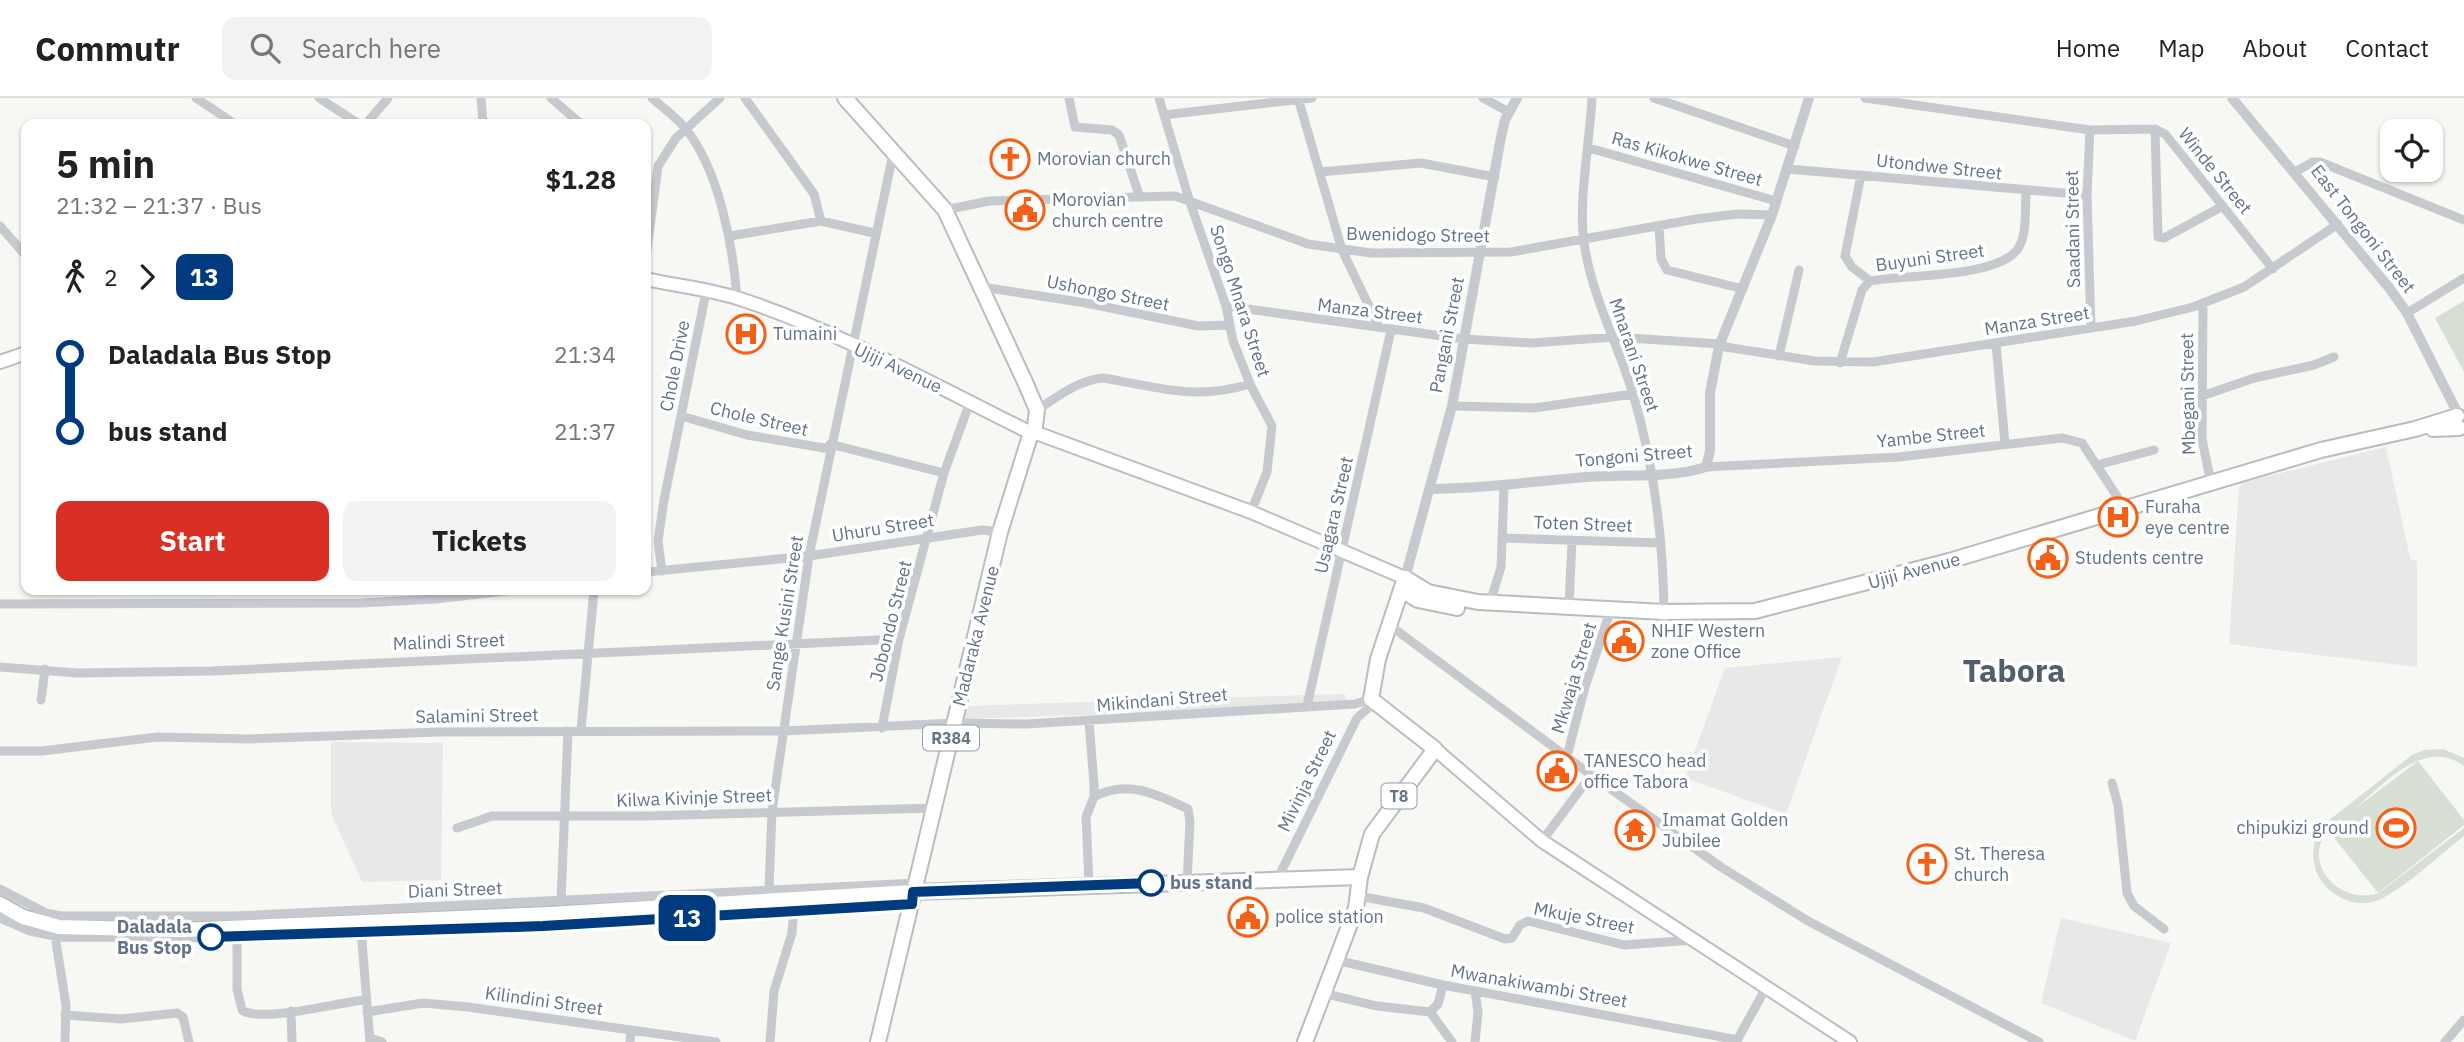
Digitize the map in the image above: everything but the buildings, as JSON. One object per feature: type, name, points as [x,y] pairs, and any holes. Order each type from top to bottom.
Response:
[{"type":"main road","points":[[845,98],[944,210],[982,286],[1037,410]]},
{"type":"main road","name":"Ujiji Avenue","points":[[651,280],[737,298],[800,322],[1033,432],[1251,512],[1382,568],[1403,584],[1459,600],[1569,607],[1610,614],[1664,617],[1755,611],[1949,561],[2321,450],[2461,418]]},
{"type":"main road","points":[[0,362],[21,355]]},
{"type":"main road","name":"Madaraka Avenue","points":[[878,1042],[1000,532],[1033,432],[1037,410]]},
{"type":"main road","points":[[1418,600],[1403,584],[1388,624],[1371,687],[1372,701],[1435,749],[1542,841],[1850,1042]]},
{"type":"main road","points":[[1395,606],[1418,600],[1459,608],[1610,614]]},
{"type":"main road","name":"T8","points":[[1305,1042],[1358,896],[1367,848],[1381,818],[1435,749]]},
{"type":"main road","points":[[0,904],[58,933],[361,928],[794,904],[914,893],[1090,884],[1360,877]]},
{"type":"street","points":[[196,98],[228,119]]},
{"type":"street","points":[[318,98],[351,119]]},
{"type":"street","points":[[370,119],[388,98]]},
{"type":"street","points":[[481,98],[483,119]]},
{"type":"street","points":[[551,98],[575,119]]},
{"type":"street","points":[[652,98],[685,128],[710,174],[730,236],[737,298]]},
{"type":"street","points":[[651,216],[657,166],[685,128],[720,98]]},
{"type":"street","points":[[745,98],[814,194],[821,221]]},
{"type":"street","points":[[1069,98],[1075,127],[1112,130],[1119,135],[1139,195]]},
{"type":"street","name":"Songo Mnara Street","points":[[1159,98],[1189,199],[1226,306],[1229,324],[1250,384],[1269,416],[1272,438],[1267,472],[1251,512]]},
{"type":"street","points":[[1164,115],[1312,98]]},
{"type":"street","points":[[1483,98],[1509,112]]},
{"type":"street","name":"Pangani Street","points":[[1403,584],[1452,406],[1495,177],[1509,112],[1517,98]]},
{"type":"street","name":"Mnarani Street","points":[[1591,98],[1584,240],[1599,299],[1633,394],[1651,474],[1661,543],[1664,617]]},
{"type":"street","points":[[1654,98],[1795,146]]},
{"type":"street","name":"Tongoni Street","points":[[1430,489],[1686,472],[1706,467],[1710,451],[1710,393],[1719,345],[1772,215],[1809,98]]},
{"type":"street","name":"Winde Street","points":[[1865,98],[2090,130],[2155,129],[2165,134],[2273,269]]},
{"type":"street","name":"East Tongoni Street","points":[[2232,98],[2338,224],[2407,313],[2461,418]]},
{"type":"street","points":[[1298,99],[1342,250],[1379,327]]},
{"type":"street","points":[[2155,129],[2158,237],[2164,238],[2223,206]]},
{"type":"street","name":"Saadani Street","points":[[2090,130],[2087,195],[2091,328]]},
{"type":"street","name":"Ras Kikokwe Street","points":[[1589,148],[1776,201]]},
{"type":"street","name":"Sange Kusini Street","points":[[769,888],[772,811],[809,556],[874,233],[893,154]]},
{"type":"street","points":[[2295,172],[2313,162],[2320,162],[2464,220]]},
{"type":"street","points":[[1320,172],[1421,163],[1495,177]]},
{"type":"street","name":"Utondwe Street","points":[[1788,169],[2087,195]]},
{"type":"street","points":[[1861,175],[1845,256],[1852,267],[1870,281]]},
{"type":"street","name":"Buyuni Street","points":[[1840,363],[1862,290],[1870,281],[1976,269],[2007,259],[2017,251],[2022,240],[2026,191]]},
{"type":"street","name":"Bwenidogo Street","points":[[944,210],[989,201],[1139,195],[1189,199],[1268,232],[1342,250],[1371,253],[1511,252],[1737,214],[1772,215]]},
{"type":"street","points":[[730,236],[821,221],[874,233]]},
{"type":"street","name":"Manza Street","points":[[1226,306],[1464,339],[1532,343],[1614,337],[1719,345],[1840,363],[1996,344],[2136,321],[2203,303],[2244,287],[2338,224]]},
{"type":"street","points":[[0,226],[21,250]]},
{"type":"street","points":[[1659,226],[1661,259],[1667,270],[1743,289]]},
{"type":"street","points":[[1779,356],[1799,270]]},
{"type":"street","points":[[2407,313],[2464,278]]},
{"type":"street","name":"Ushongo Street","points":[[982,286],[1086,303],[1198,326],[1229,324]]},
{"type":"street","name":"Chole Drive","points":[[663,571],[658,541],[706,292]]},
{"type":"street","name":"Mbegani Street","points":[[2203,303],[2202,439],[2211,483]]},
{"type":"street","name":"Usagara Street","points":[[1307,706],[1391,330]]},
{"type":"street","points":[[1996,344],[2005,444]]},
{"type":"street","points":[[2202,396],[2254,378],[2334,357]]},
{"type":"street","points":[[1037,410],[1062,393],[1090,380],[1103,378],[1191,394],[1224,392],[1250,384]]},
{"type":"street","points":[[1452,406],[1534,408],[1633,394]]},
{"type":"street","name":"Jobondo Street","points":[[882,728],[899,639],[944,473],[970,402]]},
{"type":"street","name":"Chole Street","points":[[681,416],[747,435],[830,446],[944,473]]},
{"type":"street","name":"Yambe Street","points":[[1706,467],[1899,457],[2073,439],[2082,443],[2124,507]]},
{"type":"street","points":[[2096,465],[2154,450]]},
{"type":"street","points":[[1490,603],[1501,567],[1504,538],[1503,486]]},
{"type":"street","name":"Uhuru Street","points":[[651,572],[809,556],[982,530],[1000,532]]},
{"type":"street","name":"Toten Street","points":[[1504,538],[1661,543]]},
{"type":"street","points":[[1569,607],[1572,540]]},
{"type":"street","points":[[0,604],[362,603],[471,595]]},
{"type":"street","points":[[580,730],[594,595]]},
{"type":"street","name":"Mkwaja Street","points":[[1567,756],[1585,687],[1610,614]]},
{"type":"street","points":[[1388,624],[1591,775],[1721,867],[1808,921],[2039,1042]]},
{"type":"street","name":"Malindi Street","points":[[0,667],[77,673],[212,670],[899,639]]},
{"type":"street","points":[[41,700],[45,669]]},
{"type":"street","name":"Mikindani Street","points":[[955,723],[1089,722],[1372,701]]},
{"type":"street","name":"Mivinja Street","points":[[1277,880],[1357,718],[1372,701]]},
{"type":"street","points":[[1089,722],[1094,797],[1086,817],[1090,884]]},
{"type":"street","name":"Salamini Street","points":[[0,751],[42,751],[157,737],[249,739],[580,730],[783,731],[955,723]]},
{"type":"street","points":[[561,901],[568,731]]},
{"type":"street","points":[[1542,841],[1591,775]]},
{"type":"street","points":[[2112,783],[2118,805],[2127,893],[2134,906],[2164,929]]},
{"type":"street","points":[[1094,797],[1121,789],[1149,790],[1188,809],[1190,822],[1187,883]]},
{"type":"street","name":"Kilwa Kivinje Street","points":[[457,828],[492,816],[934,808]]},
{"type":"street","name":"Diani Street","points":[[0,889],[46,913],[73,916],[233,916],[561,901],[769,888],[914,893]]},
{"type":"street","name":"Mkuje Street","points":[[1358,896],[1424,908],[1505,939],[1513,938],[1520,925],[1528,922],[1624,945],[1694,940]]},
{"type":"street","points":[[769,1042],[774,990],[792,933],[794,904]]},
{"type":"street","points":[[0,918],[30,931],[237,938],[361,928],[364,1000],[370,1040],[382,1042]]},
{"type":"street","points":[[58,933],[65,1042]]},
{"type":"street","points":[[237,938],[237,989],[242,1010],[249,1015],[261,1016],[364,1000]]},
{"type":"street","name":"Mwanakiwambi Street","points":[[1336,960],[1443,985],[1737,1041]]},
{"type":"street","points":[[1430,1012],[1438,1004],[1443,985]]},
{"type":"street","points":[[1737,1041],[1767,986]]},
{"type":"street","points":[[1475,990],[1478,1012],[1475,1042]]},
{"type":"street","points":[[1323,993],[1377,1006],[1430,1012],[1452,1042]]},
{"type":"street","name":"Kilindini Street","points":[[367,1012],[414,1004],[444,1005],[716,1042]]},
{"type":"street","points":[[291,1012],[292,1042]]},
{"type":"street","points":[[65,1015],[121,1019],[177,1013],[183,1017],[189,1042]]},
{"type":"street","points":[[2445,1042],[2464,1020]]},
{"type":"street","points":[[630,1042],[631,1030]]},
{"type":"shaded area","points":[[2464,301],[2464,372],[2435,318]]},
{"type":"shaded area","points":[[2386,447],[2410,558],[2417,562],[2417,667],[2229,644],[2239,488],[2244,482]]},
{"type":"shaded area","points":[[1842,657],[1786,814],[1685,778],[1725,668]]},
{"type":"shaded area","points":[[1345,694],[1346,707],[963,719],[962,706]]},
{"type":"shaded area","points":[[331,742],[443,743],[441,880],[362,882],[331,813]]},
{"type":"shaded area","name":"chipukizi ground","points":[[2443,749],[2464,758],[2464,766],[2449,758],[2435,757],[2418,761],[2464,820],[2464,825],[2378,893],[2328,830],[2321,843],[2319,856],[2322,869],[2329,880],[2351,894],[2379,893],[2464,828],[2464,836],[2415,877],[2383,898],[2363,903],[2353,902],[2335,894],[2321,880],[2314,865],[2315,841],[2323,825],[2412,755],[2424,750]],"holes":[[[2418,761],[2356,808],[2392,776]]]},
{"type":"shaded area","points":[[2061,918],[2171,943],[2135,1041],[2041,1003]]},
{"type":"bus line","name":"13","points":[[211,937],[361,934],[660,920],[912,904],[913,892],[1151,883]]},
{"type":"place","name":"Morovian church","points":[[1010,159]]},
{"type":"place","name":"Morovian church centre","points":[[1025,210]]},
{"type":"place","name":"Tumaini","points":[[746,334]]},
{"type":"place","name":"Furaha eye centre","points":[[2118,517]]},
{"type":"place","name":"Students centre","points":[[2048,558]]},
{"type":"place","name":"NHIF Western zone Office","points":[[1624,641]]},
{"type":"place","name":"TANESCO head office Tabora","points":[[1557,771]]},
{"type":"place","name":"chipukizi ground","points":[[2396,828]]},
{"type":"place","name":"Imamat Golden Jubilee","points":[[1635,830]]},
{"type":"place","name":"St. Theresa church","points":[[1927,864]]},
{"type":"place","name":"bus stand","points":[[1151,883]]},
{"type":"place","name":"police station","points":[[1248,917]]},
{"type":"place","name":"Daladala Bus Stop","points":[[211,937]]},
{"type":"district","name":"Tabora","points":[[2014,671]]}]
